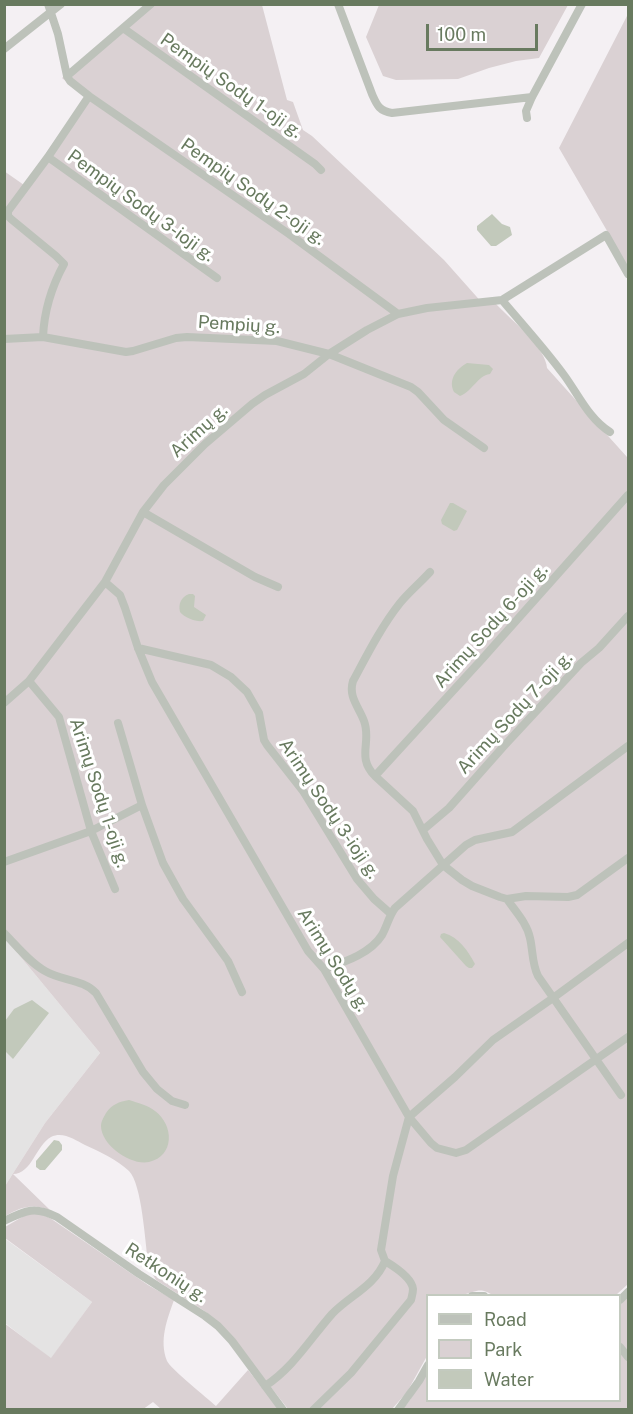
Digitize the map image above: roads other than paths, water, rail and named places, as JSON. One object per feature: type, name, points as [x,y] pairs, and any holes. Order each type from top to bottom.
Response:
[{"type":"street","points":[[4,49],[49,9],[61,4]]},
{"type":"street","points":[[49,9],[58,34],[67,76],[151,4]]},
{"type":"street","points":[[338,4],[372,94],[384,112],[392,113],[532,97]]},
{"type":"street","points":[[527,118],[526,111],[532,97],[582,4]]},
{"type":"street","name":"Pempių Sodų 1-oji g.","points":[[123,28],[321,170]]},
{"type":"street","name":"Pempių Sodų 2-oji g.","points":[[67,76],[89,96],[289,234],[398,314]]},
{"type":"street","points":[[43,337],[44,319],[57,276],[64,264],[11,219],[8,213],[89,96]]},
{"type":"street","name":"Pempių Sodų 3-ioji g.","points":[[48,157],[217,278]]},
{"type":"street","name":"Arimų g.","points":[[4,703],[29,681],[105,582],[143,512],[164,485],[205,444],[265,395],[304,374],[329,354],[367,330],[398,314],[427,308],[502,300],[606,235],[628,274]]},
{"type":"street","points":[[502,300],[564,375],[592,415],[610,432]]},
{"type":"street","name":"Pempių g.","points":[[4,339],[43,337],[126,352],[176,338],[195,336],[277,341],[329,354],[411,387],[450,426],[484,448]]},
{"type":"street","name":"Arimų Sodų 6-oji g.","points":[[375,776],[628,495]]},
{"type":"street","points":[[143,512],[255,577],[278,587]]},
{"type":"street","points":[[430,572],[391,615],[370,648],[351,687],[352,697],[365,723],[366,764],[369,770],[411,808],[444,866],[472,886],[500,897],[507,899],[526,896],[577,896],[628,858]]},
{"type":"street","name":"Arimų Sodų g.","points":[[105,582],[120,595],[152,682],[244,843],[308,951],[324,969],[409,1117],[431,1143],[437,1148],[456,1153],[466,1150],[628,1037]]},
{"type":"street","name":"Arimų Sodų 7-oji g.","points":[[423,830],[449,808],[511,738],[628,616]]},
{"type":"street","name":"Arimų Sodų 3-ioji g.","points":[[138,648],[211,665],[240,685],[258,708],[267,745],[303,791],[357,879],[391,914]]},
{"type":"street","name":"Arimų Sodų 1-oji g.","points":[[29,681],[59,717],[91,831],[114,889]]},
{"type":"street","points":[[118,723],[142,805],[163,863],[183,898],[228,961],[242,993]]},
{"type":"street","points":[[324,969],[362,953],[376,943],[391,914],[401,902],[466,844],[512,832],[628,746]]},
{"type":"street","points":[[4,862],[91,831],[142,805]]},
{"type":"street","points":[[507,899],[528,930],[534,969],[621,1095]]},
{"type":"street","points":[[4,933],[33,963],[46,972],[82,983],[92,989],[143,1072],[157,1089],[172,1101],[185,1105]]},
{"type":"street","points":[[313,1410],[351,1373],[411,1300],[413,1288],[410,1281],[385,1262],[381,1250],[393,1176],[409,1117],[493,1040],[628,943]]},
{"type":"street","name":"Retkonių g.","points":[[4,1221],[32,1209],[48,1212],[205,1317],[218,1326],[232,1341],[283,1410]]},
{"type":"street","points":[[265,1386],[287,1369],[334,1312],[373,1281],[385,1262]]},
{"type":"street","points":[[398,1410],[426,1369]]},
{"type":"water","points":[[492,214],[502,224],[510,227],[512,235],[496,246],[491,246],[477,230],[477,226]]},
{"type":"water","points":[[467,363],[489,365],[493,369],[490,374],[460,396],[454,392],[452,383],[459,368]]},
{"type":"water","points":[[450,503],[467,511],[457,530],[454,531],[442,524],[441,520]]},
{"type":"water","points":[[189,594],[195,596],[194,607],[206,615],[203,621],[191,619],[180,612],[181,601]]},
{"type":"water","points":[[444,933],[459,941],[475,964],[472,968],[466,966],[440,937]]},
{"type":"water","points":[[32,1000],[49,1013],[13,1059],[5,1051],[5,1021],[14,1009]]},
{"type":"water","points":[[129,1100],[152,1109],[166,1124],[169,1140],[164,1153],[158,1159],[149,1162],[134,1161],[111,1147],[102,1133],[102,1122],[108,1110],[116,1104]]},
{"type":"water","points":[[54,1140],[59,1141],[62,1150],[45,1170],[40,1170],[36,1167],[36,1161]]}]
